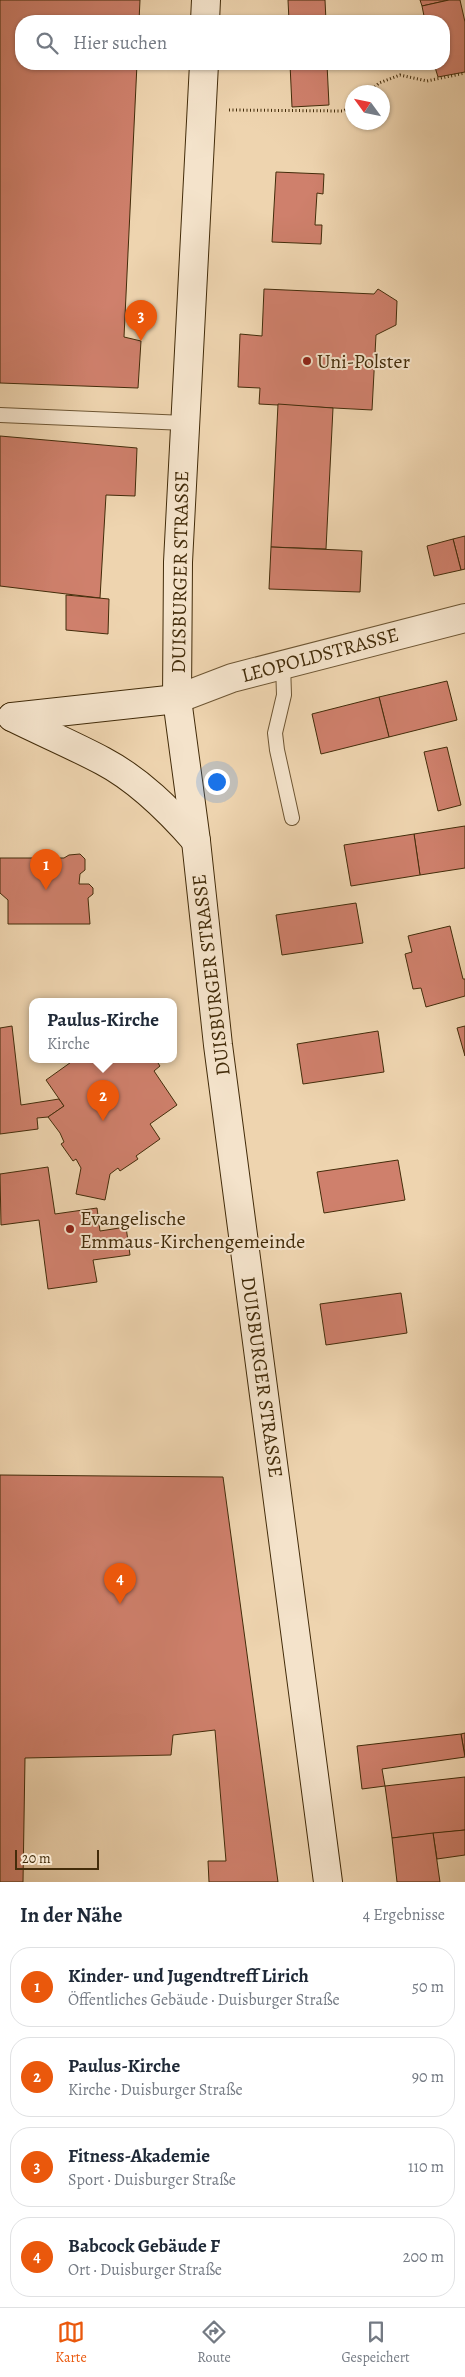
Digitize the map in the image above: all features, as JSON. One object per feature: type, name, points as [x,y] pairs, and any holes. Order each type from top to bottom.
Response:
[{"type":"main road","points":[[205,15],[206,0]]},
{"type":"main road","name":"DUISBURGER STRASSE","points":[[204,70],[178,562],[177,699],[196,841],[218,1045],[328,1882]]},
{"type":"main road","name":"LEOPOLDSTRASSE","points":[[6,717],[177,699],[232,678],[465,618]]},
{"type":"main road","points":[[6,717],[104,761],[140,785],[174,815],[196,841]]},
{"type":"lane","points":[[0,415],[185,423]]},
{"type":"lane","points":[[284,664],[284,695],[275,733],[292,818]]},
{"type":"path","points":[[378,85],[400,75],[427,81],[465,73]]},
{"type":"path","points":[[202,108],[345,110]]},
{"type":"building","points":[[0,0],[140,0],[139,15],[15,15],[15,70],[137,70],[124,337],[141,341],[138,388],[0,383]]},
{"type":"building","points":[[288,0],[325,0],[326,15],[289,15]]},
{"type":"building","points":[[420,0],[449,0],[422,6]]},
{"type":"building","points":[[449,0],[460,0],[465,22],[465,72],[438,77],[436,70],[450,70],[450,15],[424,15],[422,6]]},
{"type":"building","points":[[290,70],[327,70],[329,105],[292,107]]},
{"type":"building","points":[[276,172],[324,174],[323,194],[317,193],[315,225],[322,225],[321,244],[272,242]]},
{"type":"building","name":"Uni-Polster","points":[[264,289],[374,294],[378,289],[397,301],[396,325],[376,335],[372,410],[259,404],[260,388],[238,387],[240,334],[262,336]]},
{"type":"building","points":[[278,404],[333,408],[326,549],[271,547]]},
{"type":"building","points":[[0,436],[137,448],[135,496],[106,495],[100,598],[0,586]]},
{"type":"building","points":[[465,536],[465,569],[461,570],[453,539]]},
{"type":"building","points":[[453,539],[461,570],[434,576],[427,546]]},
{"type":"building","points":[[271,547],[362,551],[360,592],[269,589]]},
{"type":"building","points":[[66,595],[109,599],[108,634],[66,630]]},
{"type":"building","points":[[447,681],[457,720],[389,737],[379,697]]},
{"type":"building","points":[[379,697],[389,737],[321,754],[312,714]]},
{"type":"building","points":[[447,747],[461,805],[438,811],[424,752]]},
{"type":"building","points":[[465,826],[465,868],[420,875],[414,834]]},
{"type":"building","points":[[414,834],[420,875],[351,886],[344,845]]},
{"type":"building","points":[[80,854],[85,859],[85,870],[80,874],[79,884],[89,884],[93,888],[93,894],[88,898],[90,924],[8,924],[8,900],[0,893],[0,858],[64,858],[69,855]]},
{"type":"building","points":[[356,903],[363,943],[282,955],[276,915]]},
{"type":"building","points":[[450,926],[463,979],[465,979],[465,996],[426,1007],[421,988],[413,989],[405,954],[412,952],[408,936]]},
{"type":"building","points":[[12,1026],[21,1105],[59,1099],[64,1106],[48,1117],[37,1118],[38,1129],[0,1134],[0,1028]]},
{"type":"building","points":[[465,1026],[465,1056],[457,1028]]},
{"type":"building","points":[[378,1031],[384,1072],[303,1084],[297,1044]]},
{"type":"building","points":[[70,1063],[158,1063],[160,1066],[154,1071],[177,1105],[150,1124],[160,1139],[136,1156],[138,1159],[120,1171],[118,1168],[110,1174],[105,1200],[76,1194],[81,1168],[76,1159],[73,1161],[61,1144],[64,1142],[60,1133],[48,1117],[64,1106],[46,1080]]},
{"type":"building","points":[[398,1160],[405,1200],[324,1213],[317,1172]]},
{"type":"building","name":"Evangelische Emmaus-Kirchengemeinde","points":[[48,1167],[55,1214],[97,1208],[100,1231],[126,1227],[130,1255],[93,1260],[97,1282],[48,1289],[39,1220],[1,1225],[0,1174]]},
{"type":"building","points":[[401,1293],[407,1333],[326,1345],[320,1304]]},
{"type":"building","points":[[0,1475],[223,1477],[278,1882],[209,1882],[208,1861],[226,1861],[215,1730],[173,1735],[171,1755],[25,1758],[23,1882],[0,1882]]},
{"type":"building","points":[[465,1733],[465,1757],[461,1734]]},
{"type":"building","points":[[461,1734],[465,1757],[382,1769],[385,1786],[362,1789],[357,1746]]},
{"type":"building","points":[[465,1777],[465,1830],[392,1838],[385,1786]]},
{"type":"building","points":[[465,1830],[465,1855],[437,1859],[433,1833]]},
{"type":"building","points":[[433,1833],[440,1882],[397,1882],[392,1838]]},
{"type":"place","name":"Fitness-Akademie","points":[[141,341]]},
{"type":"place","name":"Uni-Polster","points":[[307,361]]},
{"type":"place","name":"Kinder- und Jugendtreff Lirich","points":[[46,890]]},
{"type":"place","name":"Paulus-Kirche","points":[[103,1121]]},
{"type":"place","name":"Evangelische Emmaus-Kirchengemeinde","points":[[70,1229]]},
{"type":"place","name":"Babcock Gebäude F","points":[[120,1604]]}]
